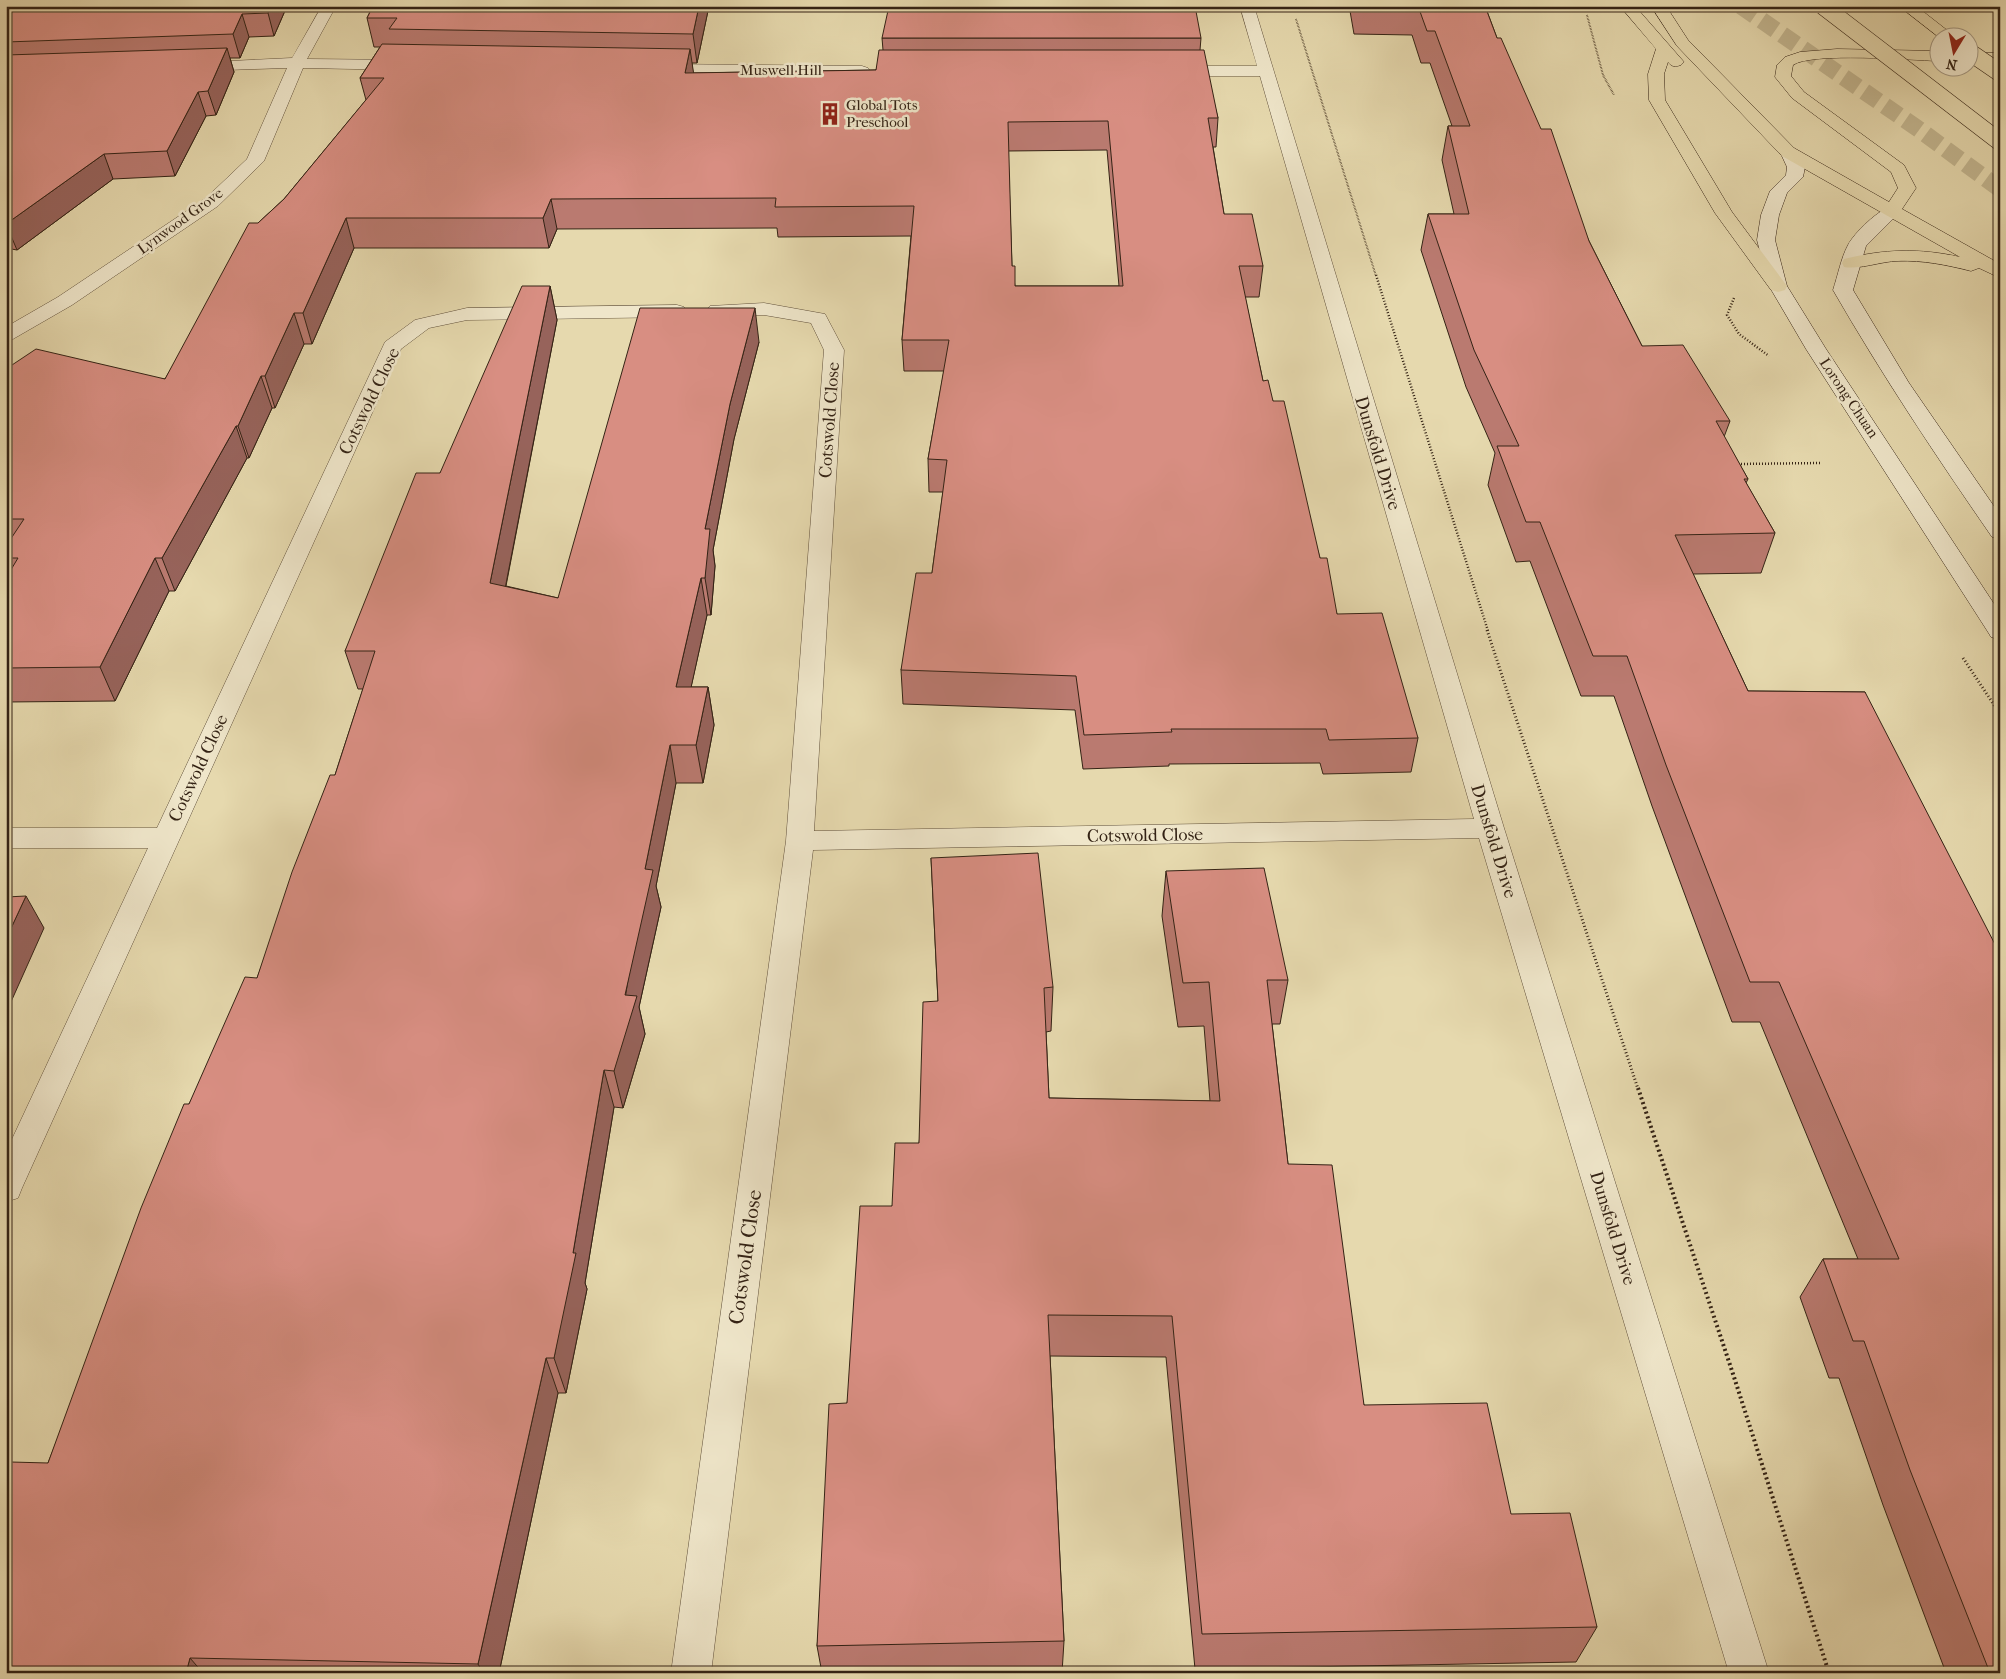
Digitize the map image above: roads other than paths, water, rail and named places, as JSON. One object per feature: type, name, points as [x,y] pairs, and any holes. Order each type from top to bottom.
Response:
[{"type":"highway","points":[[1627,6],[1686,73]]},
{"type":"highway","points":[[1658,6],[1682,43],[1788,152],[1998,271]]},
{"type":"highway","points":[[1823,6],[2000,142]]},
{"type":"highway","points":[[1906,6],[1936,28]]},
{"type":"highway","points":[[1664,48],[1656,74],[1657,100],[1724,213],[1778,286]]},
{"type":"highway","points":[[1892,211],[1907,188],[1898,169],[1798,95],[1783,77],[1784,65],[1790,59],[1817,54],[1928,56]]},
{"type":"highway","points":[[1978,57],[2000,58]]},
{"type":"highway","points":[[1978,58],[2000,73]]},
{"type":"highway","points":[[1721,105],[1771,148],[1788,152]]},
{"type":"highway","points":[[1851,263],[1876,256],[1907,254],[1942,258],[1998,271]]},
{"type":"street","name":"Lynwood Grove","points":[[6,335],[65,301],[212,202],[255,161],[297,63],[329,6]]},
{"type":"street","name":"Dunsfold Drive","points":[[1247,6],[1264,70],[1490,828],[1749,1673]]},
{"type":"street","points":[[181,66],[297,63],[419,65]]},
{"type":"street","name":"Muswell Hill","points":[[636,69],[882,71]]},
{"type":"street","points":[[1159,71],[1264,70]]},
{"type":"street","name":"Lorong Chuan","points":[[1788,152],[1796,167],[1794,178],[1779,191],[1770,215],[1766,240],[1778,286],[1816,349],[2000,632]]},
{"type":"street","points":[[1892,211],[1870,230],[1857,245],[1843,290],[1866,332],[2000,532]]},
{"type":"street","name":"Cotswold Close","points":[[6,1188],[392,346],[422,324],[467,314],[764,309],[818,318],[834,350],[800,841],[690,1673]]},
{"type":"street","name":"Cotswold Close","points":[[800,841],[1490,828]]},
{"type":"street","name":"Cotswold Close","points":[[6,838],[165,838]]},
{"type":"tunnel","points":[[1741,6],[1917,128],[2000,189]]},
{"type":"place","name":"Global Tots Preschool","points":[[830,114]]}]
